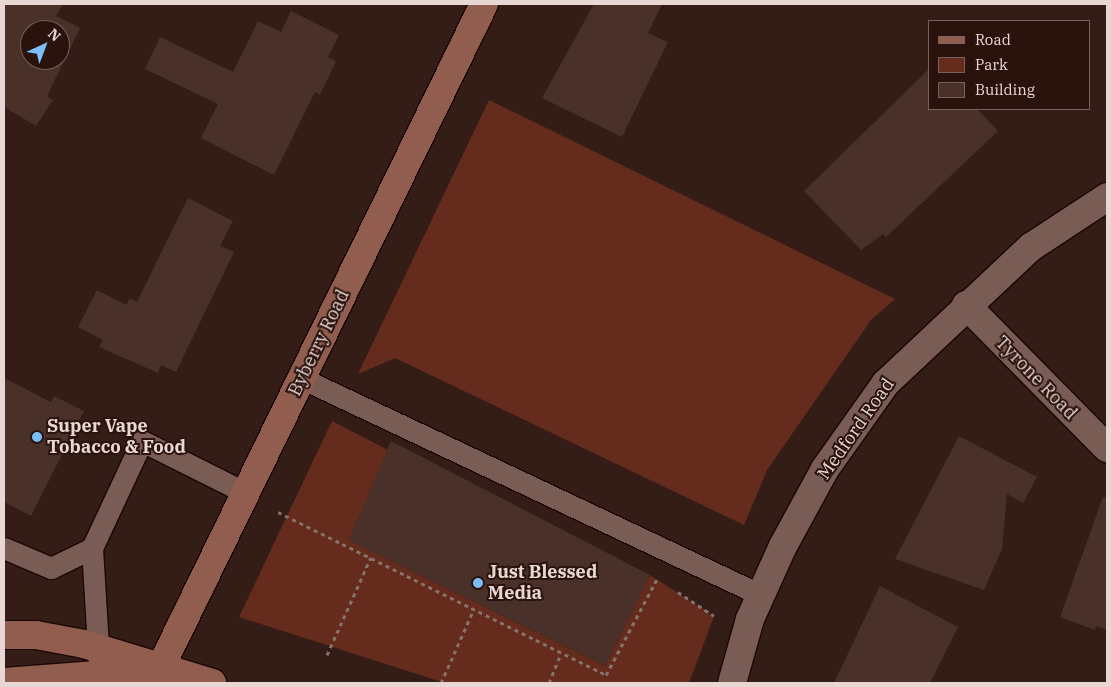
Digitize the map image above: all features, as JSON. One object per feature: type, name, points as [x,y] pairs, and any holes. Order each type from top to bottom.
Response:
[{"type":"street","name":"Byberry Road","points":[[156,677],[484,4]]},
{"type":"street","name":"Medford Road","points":[[732,683],[761,595],[836,453],[886,382],[966,305],[1031,247],[1107,198]]},
{"type":"street","name":"Tyrone Road","points":[[966,305],[1107,448]]},
{"type":"street","points":[[4,634],[36,635],[99,663],[156,677],[212,683]]},
{"type":"street","points":[[4,682],[99,663]]},
{"type":"lane","points":[[302,378],[761,595]]},
{"type":"lane","points":[[99,663],[92,548],[142,441],[246,493]]},
{"type":"lane","points":[[4,548],[51,568],[92,548]]},
{"type":"path","points":[[278,512],[606,675],[657,578],[665,584]]},
{"type":"path","points":[[327,654],[371,557]]},
{"type":"path","points":[[673,589],[714,616]]},
{"type":"path","points":[[442,682],[474,609]]},
{"type":"path","points":[[550,683],[561,653]]},
{"type":"green space","points":[[489,100],[895,299],[871,320],[767,470],[744,525],[395,358],[358,374]]},
{"type":"green space","points":[[332,421],[388,450],[349,540],[605,666],[650,575],[714,616],[689,683],[445,683],[239,617]]},
{"type":"building","points":[[4,4],[63,4],[56,16],[64,20],[20,20],[20,70],[60,70],[47,96],[53,100],[36,126],[4,107]]},
{"type":"building","points":[[594,4],[662,4],[648,33],[668,42],[622,137],[542,98]]},
{"type":"building","points":[[291,11],[339,35],[328,57],[336,61],[320,95],[315,92],[274,175],[201,138],[218,104],[145,69],[160,37],[233,72],[258,21],[281,32]]},
{"type":"building","points":[[70,23],[80,28],[70,49]]},
{"type":"building","points":[[928,70],[928,110],[978,110],[998,131],[886,237],[883,234],[861,250],[804,191]]},
{"type":"building","points":[[188,198],[233,221],[220,246],[234,252],[176,372],[161,365],[158,373],[99,347],[103,340],[78,327],[97,290],[126,305],[130,298],[137,302]]},
{"type":"building","name":"Super Vape Tobacco & Food","points":[[4,378],[51,402],[54,396],[84,411],[31,516],[4,502]]},
{"type":"building","points":[[959,436],[1037,477],[1023,503],[1007,494],[1002,549],[984,590],[895,559]]},
{"type":"building","points":[[391,441],[650,575],[605,666],[349,540]]},
{"type":"building","points":[[1103,497],[1107,498],[1107,630],[1096,626],[1095,630],[1060,617]]},
{"type":"building","points":[[880,586],[958,627],[930,683],[834,683]]},
{"type":"place","name":"Super Vape Tobacco & Food","points":[[37,437]]},
{"type":"place","name":"Just Blessed Media","points":[[478,583]]}]
